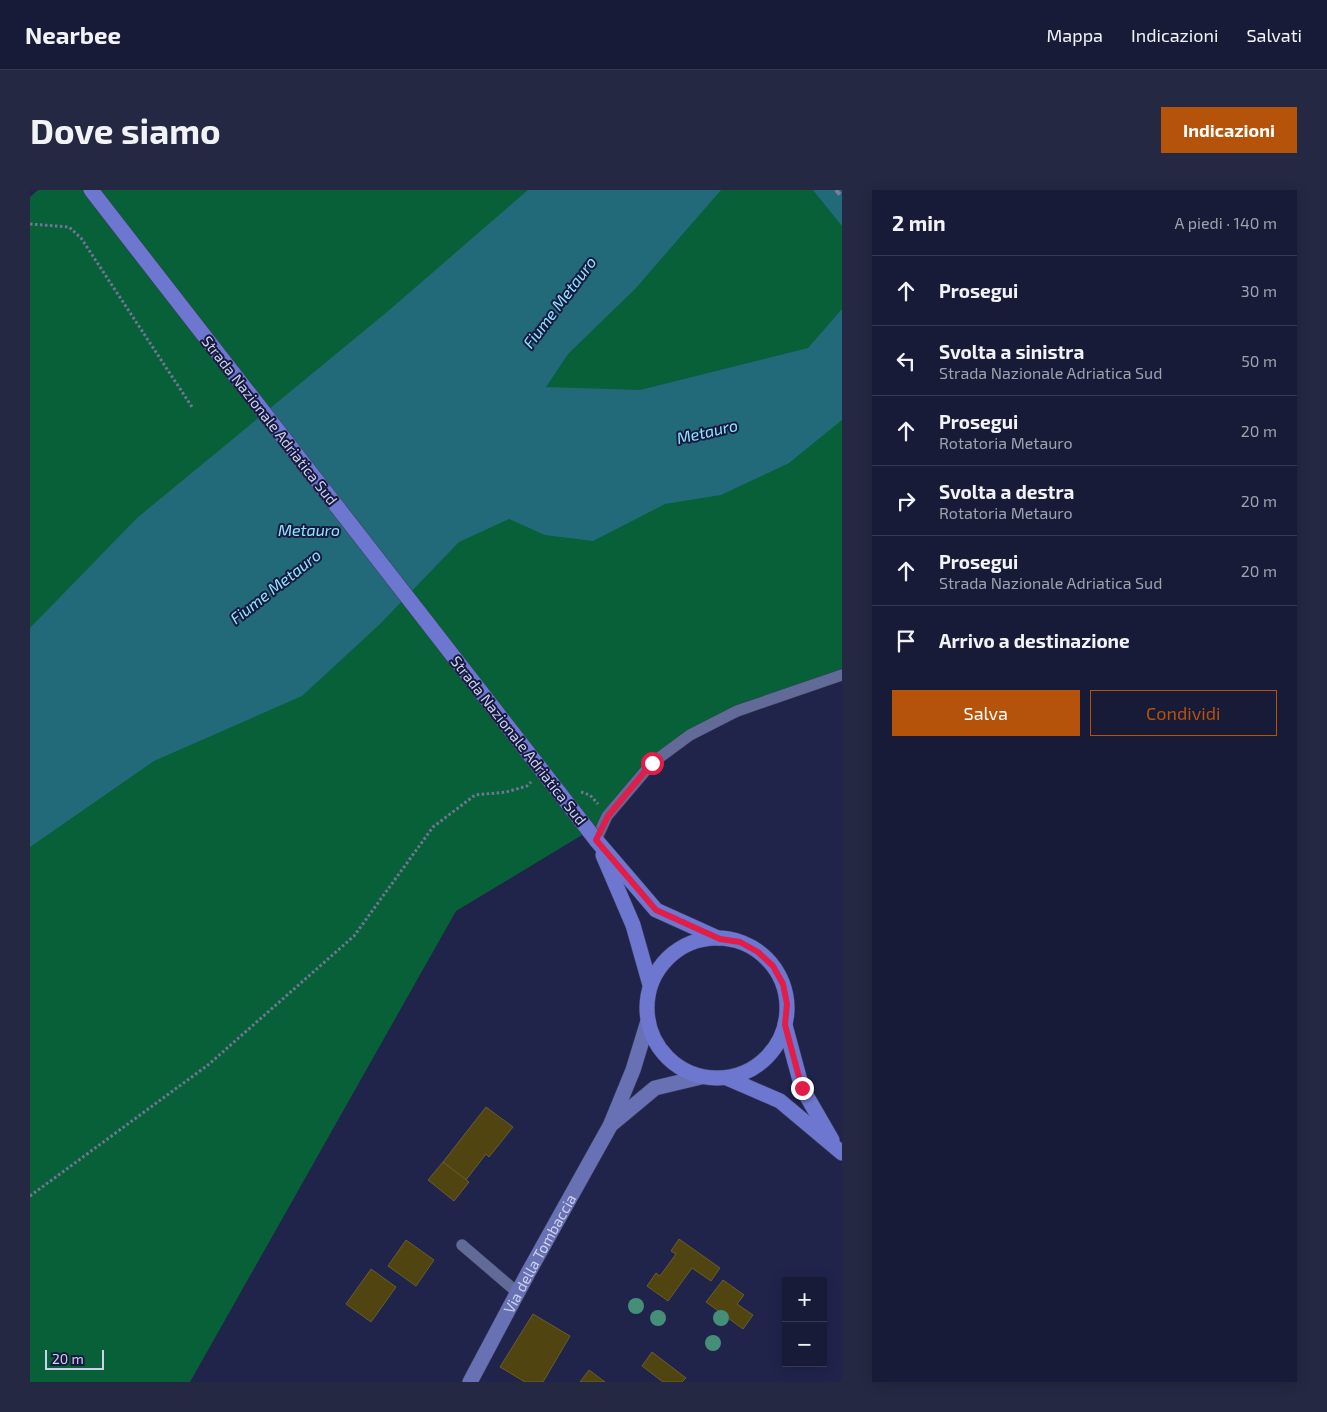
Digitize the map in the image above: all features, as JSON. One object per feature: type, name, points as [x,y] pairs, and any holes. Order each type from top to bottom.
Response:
[{"type":"main road","name":"Strada Nazionale Adriatica Sud","points":[[91,190],[596,840],[656,910],[720,939]]},
{"type":"main road","name":"Strada Nazionale Adriatica Sud","points":[[596,840],[633,924],[650,986]]},
{"type":"main road","points":[[720,939],[740,942],[752,948],[773,966],[783,984],[787,1004],[785,1025],[777,1044],[764,1060],[746,1072],[727,1078],[701,1077],[682,1069],[666,1057],[654,1040],[648,1021],[647,1003],[650,986],[661,966],[677,951],[697,941],[720,939]]},
{"type":"main road","name":"Via della Tombaccia","points":[[470,1382],[610,1126],[633,1070],[648,1021]]},
{"type":"main road","points":[[785,1025],[802,1088],[840,1152]]},
{"type":"main road","name":"Via della Tombaccia","points":[[610,1126],[655,1088],[701,1077]]},
{"type":"main road","points":[[727,1078],[780,1101],[840,1152]]},
{"type":"lane","points":[[596,840],[608,816],[652,763],[690,736],[737,711],[842,675]]},
{"type":"lane","points":[[462,1245],[518,1293]]},
{"type":"path","points":[[30,224],[69,227],[80,238],[192,407]]},
{"type":"path","points":[[30,1196],[208,1065],[354,936],[433,827],[475,795],[506,792],[527,786],[534,780]]},
{"type":"green space","points":[[38,190],[842,190],[842,679],[679,739],[607,816],[592,829],[456,911],[190,1382],[30,1382],[30,197]]},
{"type":"water","name":"Metauro","points":[[528,190],[721,190],[635,289],[568,354],[546,387],[640,390],[808,348],[842,309],[842,420],[789,463],[721,495],[665,504],[593,541],[545,535],[509,519],[459,542],[380,624],[302,696],[154,761],[30,847],[30,628],[137,518],[387,312]]},
{"type":"water","points":[[813,190],[842,190],[842,226]]},
{"type":"building","points":[[486,1107],[513,1127],[489,1157],[486,1154],[466,1180],[443,1162]]},
{"type":"building","points":[[443,1162],[469,1182],[454,1201],[428,1180]]},
{"type":"building","points":[[679,1239],[720,1268],[711,1281],[692,1268],[668,1301],[647,1286],[656,1273],[660,1276],[676,1254],[671,1251]]},
{"type":"building","points":[[406,1240],[434,1260],[416,1286],[388,1266]]},
{"type":"building","points":[[371,1269],[396,1287],[371,1322],[346,1304]]},
{"type":"building","points":[[723,1280],[744,1295],[737,1304],[753,1315],[743,1329],[706,1302]]},
{"type":"building","points":[[533,1314],[570,1336],[543,1382],[525,1382],[500,1367]]},
{"type":"building","points":[[652,1352],[686,1378],[682,1382],[663,1382],[642,1366]]},
{"type":"building","points":[[589,1370],[605,1382],[580,1382]]},
{"type":"railway","points":[[836,190],[842,197]]},
{"type":"route","points":[[652,763],[608,816],[596,840],[656,910],[720,939],[740,942],[758,952],[773,966],[783,984],[787,1004],[785,1025],[802,1088]]},
{"type":"water label","name":"Fiume Metauro","points":[[559,302]]},
{"type":"water label","name":"Fiume Metauro","points":[[275,586]]}]
